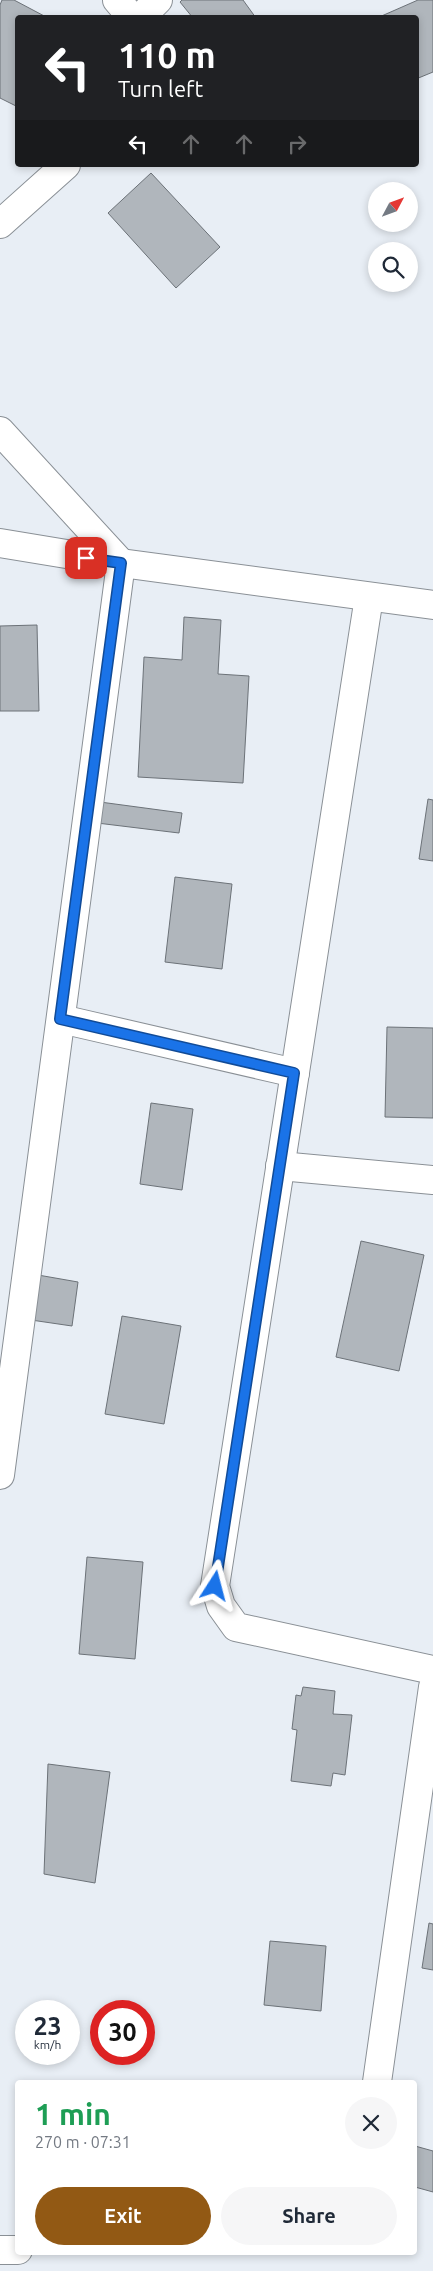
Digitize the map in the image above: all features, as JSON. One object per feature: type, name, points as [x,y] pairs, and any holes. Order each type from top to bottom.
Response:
[{"type":"street","points":[[117,0],[130,15]]},
{"type":"street","points":[[143,15],[158,0]]},
{"type":"street","points":[[0,224],[64,167]]},
{"type":"street","points":[[0,431],[121,563]]},
{"type":"street","points":[[0,543],[121,563],[433,605]]},
{"type":"street","points":[[0,1475],[121,563]]},
{"type":"street","points":[[369,597],[215,1586],[221,1606],[236,1627],[433,1670]]},
{"type":"street","points":[[60,1019],[294,1073]]},
{"type":"street","points":[[280,1166],[433,1180]]},
{"type":"street","points":[[377,2080],[433,1686]]},
{"type":"street","points":[[0,2250],[15,2250]]},
{"type":"building","points":[[2,0],[14,0],[42,15],[15,15],[15,106],[0,98],[0,5]]},
{"type":"building","points":[[182,0],[243,0],[254,15],[191,15],[180,2]]},
{"type":"building","points":[[418,0],[433,0],[433,72],[419,78],[419,15],[384,15]]},
{"type":"building","points":[[151,173],[220,247],[176,288],[108,213]]},
{"type":"building","points":[[184,617],[221,620],[218,674],[249,676],[243,783],[138,777],[144,657],[182,660]]},
{"type":"building","points":[[37,625],[39,711],[0,711],[0,626]]},
{"type":"building","points":[[428,799],[433,800],[433,861],[419,859]]},
{"type":"building","points":[[100,802],[182,813],[179,833],[97,823]]},
{"type":"building","points":[[175,877],[232,884],[222,969],[165,962]]},
{"type":"building","points":[[387,1027],[433,1028],[433,1118],[385,1117]]},
{"type":"building","points":[[151,1103],[193,1109],[182,1190],[140,1184]]},
{"type":"building","points":[[361,1241],[424,1255],[399,1371],[336,1357]]},
{"type":"building","points":[[38,1275],[78,1282],[72,1326],[31,1320]]},
{"type":"building","points":[[122,1316],[181,1326],[164,1424],[105,1414]]},
{"type":"building","points":[[87,1557],[143,1562],[135,1659],[79,1654]]},
{"type":"building","points":[[303,1687],[335,1691],[333,1714],[352,1715],[345,1775],[333,1773],[331,1786],[291,1781],[297,1730],[292,1729],[296,1695],[301,1696]]},
{"type":"building","points":[[48,1764],[110,1772],[95,1883],[44,1874]]},
{"type":"building","points":[[429,1923],[433,1924],[433,1970],[422,1968]]},
{"type":"building","points":[[270,1941],[326,1946],[321,2011],[264,2005]]},
{"type":"building","points":[[417,2147],[433,2151],[433,2192],[417,2188]]},
{"type":"route","points":[[86,558],[121,563],[60,1019],[294,1073],[215,1586]]}]
